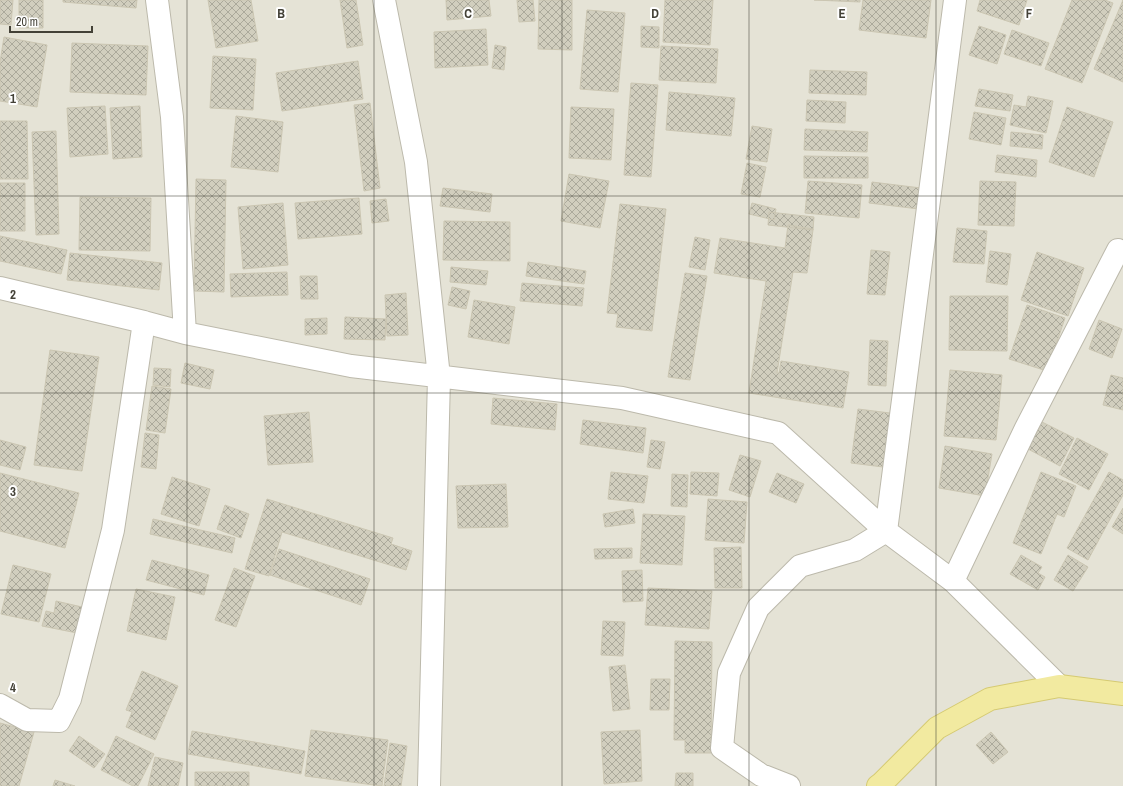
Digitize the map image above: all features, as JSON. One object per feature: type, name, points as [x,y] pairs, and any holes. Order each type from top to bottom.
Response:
[{"type":"main road","points":[[878,786],[937,728],[990,699],[1059,686],[1123,694]]},
{"type":"street","points":[[157,0],[172,117],[185,333]]},
{"type":"street","points":[[384,0],[416,162],[439,377],[428,786]]},
{"type":"street","points":[[886,531],[955,0]]},
{"type":"street","points":[[953,581],[1026,428],[1118,250]]},
{"type":"street","points":[[0,288],[185,333],[351,366],[622,398],[778,433],[886,531],[953,581],[1059,686]]},
{"type":"street","points":[[0,705],[27,720],[59,721],[70,699],[113,530],[144,322]]},
{"type":"street","points":[[789,786],[761,775],[722,748],[729,673],[758,608],[800,566],[855,550],[886,531]]},
{"type":"shaded area","points":[[0,0],[1123,0],[1123,786],[0,786]]},
{"type":"building","points":[[0,0],[13,0],[11,25],[0,24]]},
{"type":"building","points":[[19,0],[43,0],[43,28],[19,28]]},
{"type":"building","points":[[63,0],[137,0],[136,8],[63,2]]},
{"type":"building","points":[[208,0],[251,0],[258,41],[216,48]]},
{"type":"building","points":[[340,0],[356,0],[363,45],[347,48]]},
{"type":"building","points":[[446,0],[489,0],[491,16],[447,20]]},
{"type":"building","points":[[517,0],[533,0],[535,21],[519,22]]},
{"type":"building","points":[[539,0],[572,0],[572,50],[538,49]]},
{"type":"building","points":[[665,0],[713,0],[710,45],[663,42]]},
{"type":"building","points":[[814,0],[860,0],[860,2]]},
{"type":"building","points":[[863,0],[931,0],[926,38],[859,30]]},
{"type":"building","points":[[980,0],[1027,0],[1019,25],[977,11]]},
{"type":"building","points":[[1072,0],[1105,0],[1113,3],[1082,83],[1045,69]]},
{"type":"building","points":[[1123,0],[1123,82],[1094,69]]},
{"type":"building","points":[[587,10],[625,13],[618,92],[580,89]]},
{"type":"building","points":[[641,26],[659,27],[659,48],[641,47]]},
{"type":"building","points":[[979,26],[1006,35],[997,64],[969,55]]},
{"type":"building","points":[[486,29],[488,65],[435,68],[434,32]]},
{"type":"building","points":[[1012,30],[1049,43],[1041,66],[1004,54]]},
{"type":"building","points":[[4,37],[47,45],[37,107],[0,101],[0,62]]},
{"type":"building","points":[[72,43],[148,46],[146,95],[70,92]]},
{"type":"building","points":[[495,45],[506,47],[504,70],[492,68]]},
{"type":"building","points":[[661,46],[718,49],[716,83],[659,80]]},
{"type":"building","points":[[213,56],[256,59],[253,110],[210,108]]},
{"type":"building","points":[[358,61],[363,99],[282,111],[276,73]]},
{"type":"building","points":[[810,70],[867,72],[866,95],[809,93]]},
{"type":"building","points":[[631,83],[658,85],[651,177],[624,175]]},
{"type":"building","points":[[979,89],[1013,95],[1010,111],[975,106]]},
{"type":"building","points":[[669,92],[735,98],[731,136],[666,130]]},
{"type":"building","points":[[1028,96],[1053,101],[1046,133],[1010,125],[1014,105],[1026,107]]},
{"type":"building","points":[[807,100],[846,102],[845,123],[806,121]]},
{"type":"building","points":[[370,103],[380,188],[364,191],[354,105]]},
{"type":"building","points":[[105,106],[108,154],[70,157],[67,108]]},
{"type":"building","points":[[140,106],[142,157],[113,159],[110,108]]},
{"type":"building","points":[[571,107],[614,109],[611,160],[569,158]]},
{"type":"building","points":[[1067,107],[1113,122],[1094,177],[1049,162]]},
{"type":"building","points":[[974,112],[1006,118],[1001,145],[969,139]]},
{"type":"building","points":[[236,116],[283,122],[278,172],[231,167]]},
{"type":"building","points":[[0,121],[27,121],[28,179],[0,179]]},
{"type":"building","points":[[752,126],[772,129],[767,162],[746,159]]},
{"type":"building","points":[[805,129],[868,132],[867,152],[804,150]]},
{"type":"building","points":[[56,131],[59,234],[36,235],[32,132]]},
{"type":"building","points":[[1011,132],[1043,135],[1042,149],[1010,146]]},
{"type":"building","points":[[997,155],[1037,160],[1036,177],[995,172]]},
{"type":"building","points":[[804,156],[868,157],[868,178],[804,178]]},
{"type":"building","points":[[747,163],[766,167],[760,197],[741,194]]},
{"type":"building","points":[[569,174],[609,181],[600,228],[561,221]]},
{"type":"building","points":[[196,179],[226,180],[224,292],[194,291]]},
{"type":"building","points":[[808,181],[862,185],[859,218],[805,213]]},
{"type":"building","points":[[980,181],[1016,182],[1014,226],[978,225]]},
{"type":"building","points":[[872,182],[921,188],[919,209],[869,203]]},
{"type":"building","points":[[0,183],[25,183],[25,231],[0,231]]},
{"type":"building","points":[[443,188],[492,194],[490,212],[440,206]]},
{"type":"building","points":[[80,197],[151,198],[150,251],[79,250]]},
{"type":"building","points":[[359,198],[362,234],[298,239],[295,203]]},
{"type":"building","points":[[386,199],[389,221],[372,223],[370,201]]},
{"type":"building","points":[[283,203],[288,265],[243,269],[238,207]]},
{"type":"building","points":[[752,203],[776,209],[774,220],[749,214]]},
{"type":"building","points":[[620,204],[666,209],[652,331],[616,327],[618,314],[607,313]]},
{"type":"building","points":[[769,212],[814,217],[813,230],[768,225]]},
{"type":"building","points":[[444,221],[510,222],[510,261],[443,260]]},
{"type":"building","points":[[788,225],[813,230],[807,273],[793,272],[777,373],[779,373],[781,361],[849,372],[843,408],[749,393],[766,281],[714,273],[720,238],[785,248]]},
{"type":"building","points":[[957,228],[987,231],[984,264],[953,262]]},
{"type":"building","points":[[0,236],[67,250],[61,274],[0,261]]},
{"type":"building","points":[[695,237],[710,240],[705,270],[689,267]]},
{"type":"building","points":[[871,250],[890,252],[885,295],[867,294]]},
{"type":"building","points":[[990,251],[1011,254],[1007,285],[986,282]]},
{"type":"building","points":[[1037,252],[1084,268],[1068,316],[1021,300]]},
{"type":"building","points":[[70,253],[162,263],[159,290],[67,280]]},
{"type":"building","points":[[528,262],[586,271],[584,284],[526,276]]},
{"type":"building","points":[[451,267],[488,271],[486,285],[450,282]]},
{"type":"building","points":[[287,272],[288,295],[231,297],[230,274]]},
{"type":"building","points":[[685,273],[707,276],[690,380],[668,377]]},
{"type":"building","points":[[300,276],[317,276],[318,299],[301,299]]},
{"type":"building","points":[[522,283],[584,288],[582,306],[520,301]]},
{"type":"building","points":[[452,287],[470,291],[466,309],[448,305]]},
{"type":"building","points":[[406,293],[408,335],[387,336],[385,295]]},
{"type":"building","points":[[950,296],[1008,296],[1007,351],[949,350]]},
{"type":"building","points":[[474,300],[515,307],[509,344],[468,337]]},
{"type":"building","points":[[1027,305],[1065,318],[1047,371],[1009,359]]},
{"type":"building","points":[[345,317],[386,319],[385,340],[344,339]]},
{"type":"building","points":[[327,318],[327,334],[305,335],[305,319]]},
{"type":"building","points":[[1099,320],[1122,329],[1112,358],[1089,349]]},
{"type":"building","points":[[870,340],[888,341],[886,386],[868,385]]},
{"type":"building","points":[[50,350],[99,357],[82,471],[34,465]]},
{"type":"building","points":[[185,363],[214,370],[210,389],[181,383]]},
{"type":"building","points":[[154,368],[171,369],[170,387],[153,385]]},
{"type":"building","points":[[950,370],[1002,375],[996,440],[944,436]]},
{"type":"building","points":[[1111,375],[1123,378],[1123,410],[1103,405]]},
{"type":"building","points":[[152,386],[171,389],[165,433],[146,430]]},
{"type":"building","points":[[493,398],[557,404],[555,430],[491,424]]},
{"type":"building","points":[[858,409],[890,413],[883,467],[851,463]]},
{"type":"building","points":[[309,412],[313,462],[268,465],[264,416]]},
{"type":"building","points":[[583,420],[646,428],[643,453],[580,444]]},
{"type":"building","points":[[1042,422],[1074,438],[1060,466],[1028,449]]},
{"type":"building","points":[[145,433],[159,435],[156,469],[141,467]]},
{"type":"building","points":[[1077,438],[1108,454],[1089,490],[1059,474]]},
{"type":"building","points":[[0,440],[26,447],[20,470],[0,465]]},
{"type":"building","points":[[651,440],[665,442],[660,469],[647,467]]},
{"type":"building","points":[[945,446],[992,454],[985,496],[939,488]]},
{"type":"building","points":[[740,455],[761,461],[750,497],[729,490]]},
{"type":"building","points":[[611,472],[648,476],[644,503],[608,499]]},
{"type":"building","points":[[691,472],[719,473],[717,496],[690,494]]},
{"type":"building","points":[[1041,472],[1076,486],[1064,517],[1057,514],[1041,554],[1013,543]]},
{"type":"building","points":[[1109,472],[1123,480],[1123,495],[1088,560],[1067,548]]},
{"type":"building","points":[[0,473],[79,493],[65,548],[0,531]]},
{"type":"building","points":[[777,473],[804,484],[796,503],[769,492]]},
{"type":"building","points":[[672,474],[688,475],[687,507],[671,506]]},
{"type":"building","points":[[172,477],[210,489],[199,526],[161,514]]},
{"type":"building","points":[[506,484],[508,527],[458,528],[456,486]]},
{"type":"building","points":[[267,499],[393,538],[391,544],[412,551],[406,570],[282,532],[269,576],[245,569]]},
{"type":"building","points":[[708,499],[747,502],[744,543],[705,540]]},
{"type":"building","points":[[225,505],[249,514],[241,538],[217,529]]},
{"type":"building","points":[[1123,508],[1123,534],[1112,527]]},
{"type":"building","points":[[633,509],[635,523],[605,527],[603,514]]},
{"type":"building","points":[[643,514],[685,516],[682,565],[640,563]]},
{"type":"building","points":[[153,519],[235,538],[232,553],[150,534]]},
{"type":"building","points":[[741,547],[742,588],[715,588],[714,548]]},
{"type":"building","points":[[632,548],[632,558],[595,559],[594,549]]},
{"type":"building","points":[[279,549],[370,579],[361,605],[270,575]]},
{"type":"building","points":[[1021,555],[1042,567],[1038,573],[1045,577],[1038,590],[1010,574]]},
{"type":"building","points":[[1068,555],[1088,567],[1073,591],[1054,580]]},
{"type":"building","points":[[152,560],[209,575],[204,595],[146,580]]},
{"type":"building","points":[[13,565],[51,574],[39,622],[1,614]]},
{"type":"building","points":[[234,568],[255,576],[236,627],[215,620]]},
{"type":"building","points":[[642,570],[643,601],[623,602],[622,571]]},
{"type":"building","points":[[648,588],[712,591],[709,629],[645,625]]},
{"type":"building","points":[[136,589],[175,597],[166,640],[127,631]]},
{"type":"building","points":[[56,601],[82,607],[77,633],[42,626],[46,611],[54,613]]},
{"type":"building","points":[[603,621],[625,622],[623,656],[601,655]]},
{"type":"building","points":[[675,641],[712,642],[711,753],[685,753],[685,740],[674,740]]},
{"type":"building","points":[[625,665],[630,709],[613,711],[609,667]]},
{"type":"building","points":[[142,671],[178,686],[155,740],[126,727],[132,712],[126,710]]},
{"type":"building","points":[[651,679],[670,679],[669,710],[650,710]]},
{"type":"building","points":[[0,723],[34,732],[19,786],[0,786]]},
{"type":"building","points":[[311,730],[388,740],[382,786],[305,776]]},
{"type":"building","points":[[640,730],[642,781],[604,784],[601,732]]},
{"type":"building","points":[[192,731],[305,751],[301,774],[188,754]]},
{"type":"building","points":[[991,732],[1008,752],[993,764],[976,745]]},
{"type":"building","points":[[79,736],[105,754],[94,768],[69,751]]},
{"type":"building","points":[[116,736],[154,754],[138,786],[133,786],[101,770]]},
{"type":"building","points":[[390,743],[407,746],[401,786],[384,786]]},
{"type":"building","points":[[155,757],[183,763],[178,786],[148,786]]},
{"type":"building","points":[[195,772],[249,772],[249,786],[195,786]]},
{"type":"building","points":[[676,773],[693,773],[693,786],[675,786]]},
{"type":"building","points":[[55,780],[75,786],[53,786]]}]
